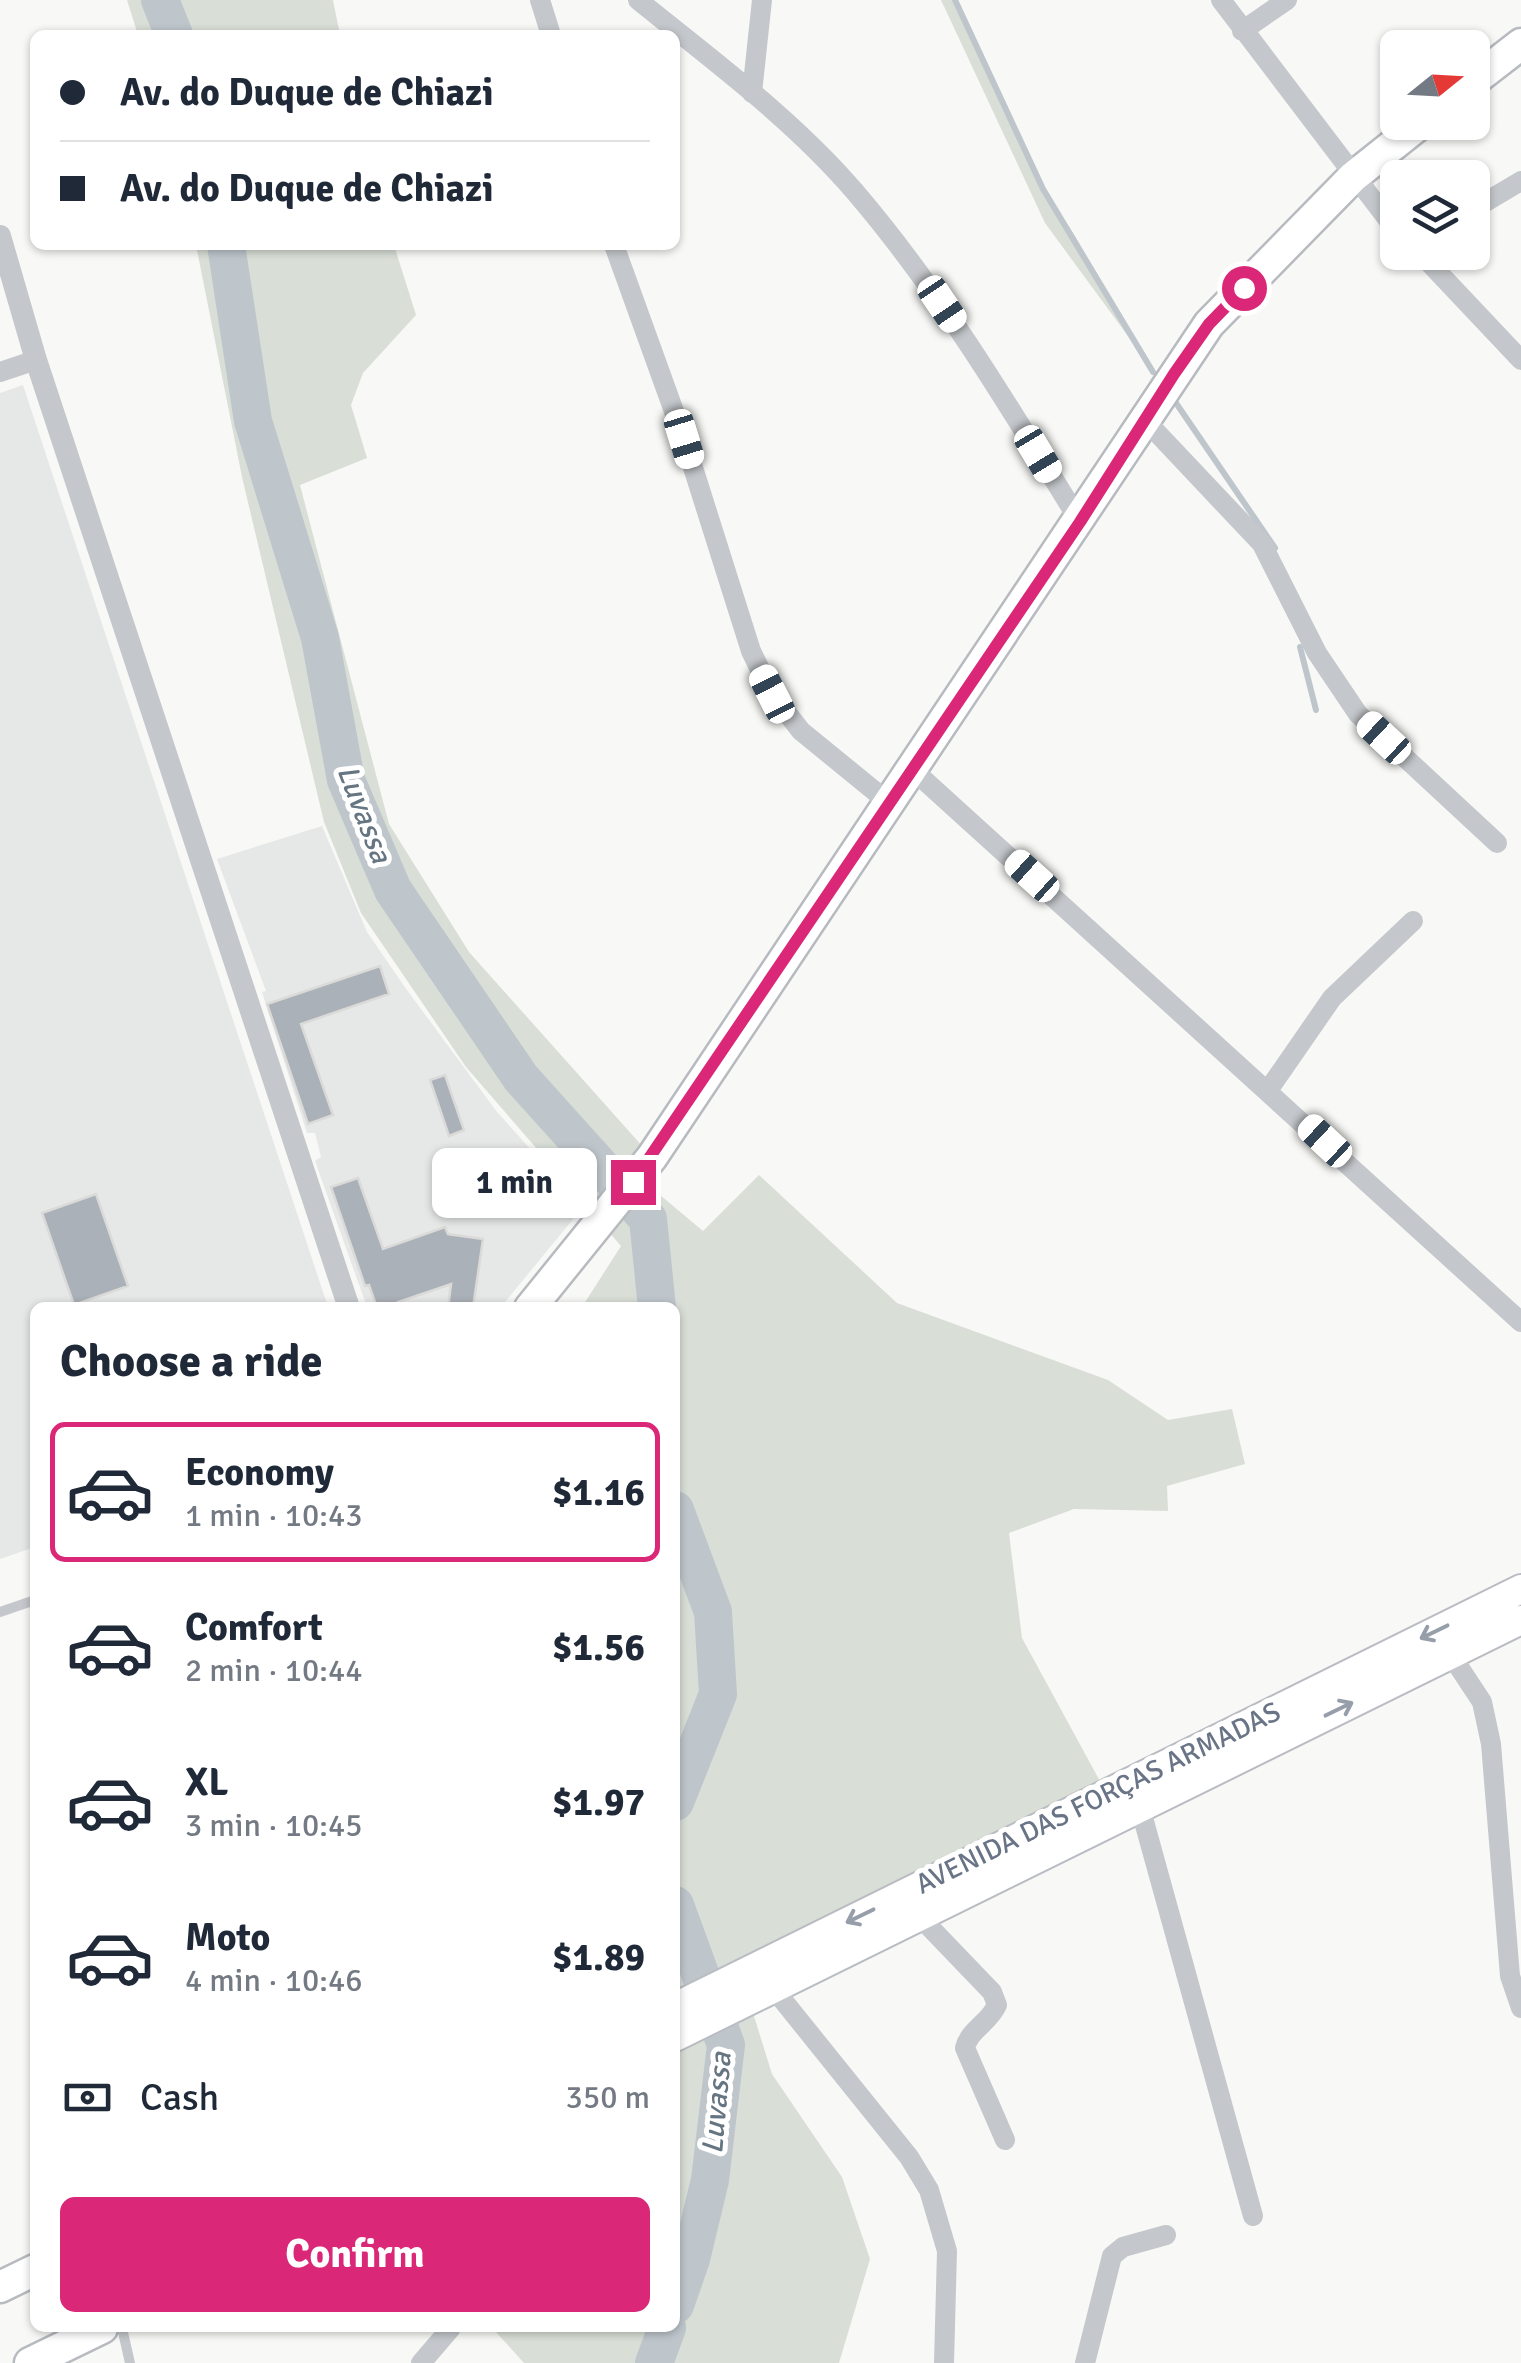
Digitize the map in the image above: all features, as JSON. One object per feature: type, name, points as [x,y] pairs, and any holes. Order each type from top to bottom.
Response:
[{"type":"main road","points":[[1490,68],[1521,44]]},
{"type":"main road","points":[[535,1302],[652,1157],[1209,324],[1353,177],[1399,140]]},
{"type":"main road","points":[[554,1302],[596,1230]]},
{"type":"main road","name":"AVENIDA DAS FORÇAS ARMADAS","points":[[754,1988],[1521,1589]]},
{"type":"main road","name":"AVENIDA DAS FORÇAS ARMADAS","points":[[682,2018],[919,1916],[1521,1620]]},
{"type":"main road","points":[[0,2287],[30,2272]]},
{"type":"main road","points":[[30,2363],[94,2332]]},
{"type":"street","points":[[540,0],[549,30]]},
{"type":"street","points":[[638,0],[675,30]]},
{"type":"street","points":[[752,93],[762,0]]},
{"type":"street","points":[[1221,0],[1353,177],[1380,207]]},
{"type":"street","points":[[1242,31],[1287,0]]},
{"type":"street","points":[[680,34],[752,93],[854,190],[942,304],[1080,522]]},
{"type":"street","points":[[1490,199],[1521,181]]},
{"type":"street","points":[[0,236],[36,360],[347,1302]]},
{"type":"street","points":[[616,250],[684,439],[751,651],[765,680],[801,731],[888,802]]},
{"type":"street","points":[[1436,270],[1521,360]]},
{"type":"street","points":[[0,372],[36,360]]},
{"type":"street","points":[[1144,419],[1262,544],[1318,653],[1358,714],[1497,843]]},
{"type":"street","points":[[913,770],[1270,1089],[1521,1322]]},
{"type":"street","points":[[1270,1089],[1332,998],[1413,921]]},
{"type":"street","points":[[1451,1654],[1482,1702],[1491,1744],[1510,1976],[1521,2008]]},
{"type":"street","points":[[1140,1807],[1253,2216]]},
{"type":"street","points":[[919,1916],[992,1992],[996,2005],[992,2015],[967,2038],[965,2048],[1005,2140]]},
{"type":"street","points":[[754,1988],[909,2157],[929,2190],[947,2251],[944,2363]]},
{"type":"street","points":[[1084,2363],[1112,2256],[1123,2247],[1166,2235]]},
{"type":"street","points":[[421,2363],[447,2332]]},
{"type":"lane","points":[[0,1612],[30,1602]]},
{"type":"lane","points":[[123,2332],[130,2363]]},
{"type":"shaded area","points":[[127,0],[333,0],[339,30],[136,30]]},
{"type":"shaded area","points":[[941,0],[955,0],[1043,189],[1075,236],[1144,358],[1045,223]]},
{"type":"shaded area","points":[[197,250],[396,250],[416,315],[363,373],[351,405],[367,458],[300,485],[389,824],[469,952],[652,1157],[660,1195],[703,1231],[759,1175],[897,1303],[1108,1380],[1168,1420],[1232,1409],[1245,1464],[1167,1486],[1168,1511],[1074,1509],[1009,1533],[1022,1638],[1107,1794],[749,2000],[772,2074],[842,2177],[870,2259],[839,2363],[524,2363],[496,2332],[680,2332],[680,2036],[695,2026],[680,2012],[680,1302],[585,1302],[621,1246],[466,1067],[361,913],[324,822],[242,477]]},
{"type":"shaded area","points":[[23,385],[326,1302],[30,1302],[30,1549],[0,1559],[0,393]]},
{"type":"shaded area","points":[[322,826],[367,932],[497,1112],[583,1207],[505,1302],[365,1302],[315,1161],[321,1157],[315,1133],[307,1133],[262,992],[266,991],[217,859]]},
{"type":"building","points":[[380,966],[389,994],[301,1024],[333,1115],[308,1124],[267,1004]]},
{"type":"building","points":[[445,1075],[464,1130],[449,1136],[430,1080]]},
{"type":"building","points":[[358,1178],[383,1249],[445,1227],[448,1234],[483,1239],[474,1302],[449,1302],[451,1284],[398,1302],[375,1302],[369,1285],[365,1286],[331,1187]]},
{"type":"building","points":[[96,1194],[128,1286],[73,1302],[42,1213]]},
{"type":"waterway","name":"Luvassa","points":[[160,0],[172,30]]},
{"type":"waterway","points":[[955,0],[1043,189],[1153,372]]},
{"type":"waterway","name":"Luvassa","points":[[227,250],[253,421],[320,638],[346,780],[393,890],[521,1078],[648,1219],[656,1302]]},
{"type":"waterway","points":[[1176,403],[1275,548]]},
{"type":"waterway","points":[[1300,647],[1316,710]]},
{"type":"waterway","name":"Luvassa","points":[[680,1523],[713,1612],[718,1694],[680,1789]]},
{"type":"waterway","name":"Luvassa","points":[[680,1919],[726,2045],[710,2180],[680,2291]]},
{"type":"waterway","name":"Luvassa","points":[[654,2363],[666,2332]]},
{"type":"route","points":[[633,1182],[1080,522],[1174,374],[1209,324],[1244,288]]}]
